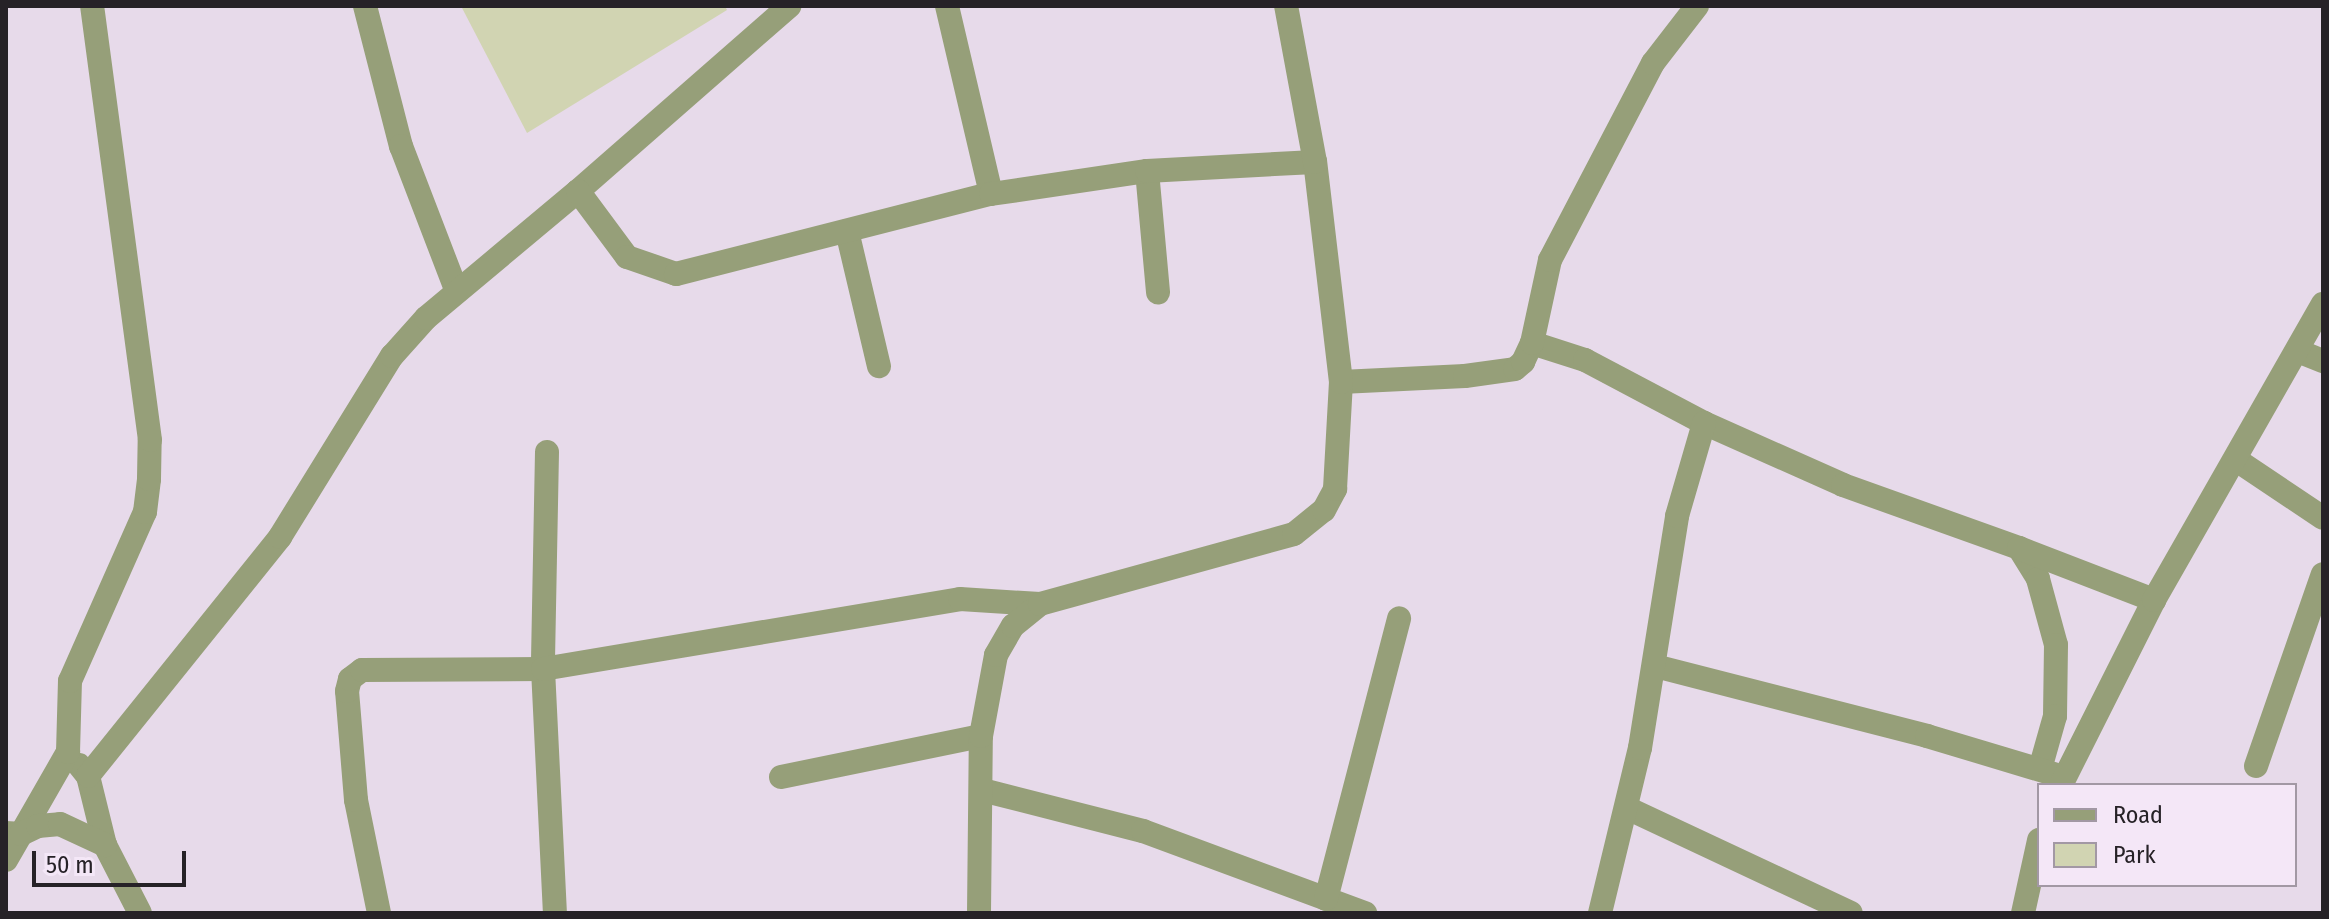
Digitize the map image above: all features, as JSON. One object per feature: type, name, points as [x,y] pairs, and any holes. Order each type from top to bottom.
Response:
[{"type":"street","points":[[6,860],[14,834],[68,752],[70,681],[145,512],[149,479],[150,440],[92,6]]},
{"type":"street","points":[[365,6],[401,146],[457,292]]},
{"type":"street","points":[[88,776],[274,546],[392,356],[457,292],[578,191],[789,6]]},
{"type":"street","points":[[947,6],[991,194]]},
{"type":"street","points":[[379,913],[356,800],[350,679],[362,670],[543,669],[960,599],[1040,604],[1294,534],[1312,522],[1335,489],[1341,382],[1315,162],[1286,6]]},
{"type":"street","points":[[1341,382],[1515,369],[1532,343],[1550,260],[1653,63],[1697,6]]},
{"type":"street","points":[[578,191],[627,257],[676,274],[991,194],[1147,171],[1315,162]]},
{"type":"street","points":[[1147,171],[1158,293]]},
{"type":"street","points":[[847,231],[879,366]]},
{"type":"street","points":[[1655,666],[2040,769],[2062,782],[2154,600],[2238,461],[2323,304]]},
{"type":"street","points":[[1532,343],[1585,360],[1704,423],[1843,485],[2154,600]]},
{"type":"street","points":[[2298,351],[2323,361]]},
{"type":"street","points":[[1600,913],[1627,808],[1655,666],[1677,516],[1704,423]]},
{"type":"street","points":[[547,452],[543,669],[555,913]]},
{"type":"street","points":[[2238,461],[2323,518]]},
{"type":"street","points":[[2019,548],[2038,579],[2056,645],[2055,716],[2040,769]]},
{"type":"street","points":[[2256,766],[2323,574]]},
{"type":"street","points":[[979,913],[981,736],[996,655],[1013,626],[1040,604]]},
{"type":"street","points":[[1326,899],[1399,618]]},
{"type":"street","points":[[781,777],[981,736]]},
{"type":"street","points":[[68,752],[88,776],[105,845],[140,913]]},
{"type":"street","points":[[982,790],[1143,831],[1365,913]]},
{"type":"street","points":[[1627,808],[1851,913]]},
{"type":"street","points":[[14,834],[60,824],[105,845]]},
{"type":"street","points":[[2023,913],[2037,849]]},
{"type":"green space","points":[[461,6],[725,6],[727,10],[527,133]]}]
